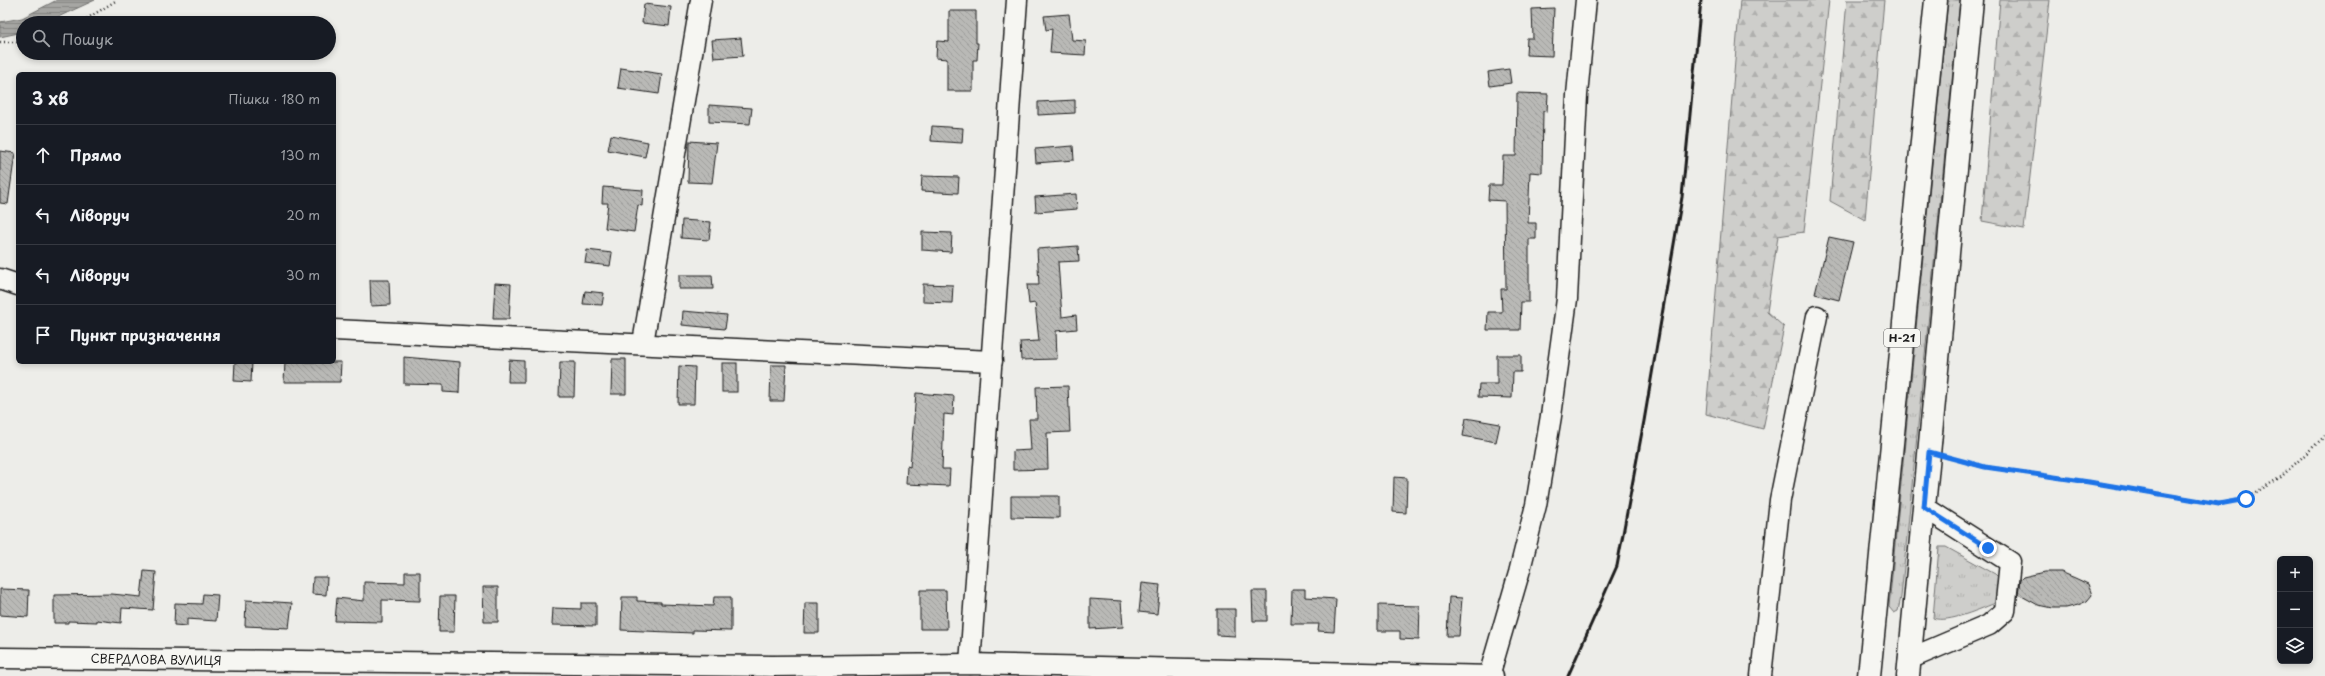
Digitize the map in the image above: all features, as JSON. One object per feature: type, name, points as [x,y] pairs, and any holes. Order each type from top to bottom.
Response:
[{"type":"main road","name":"Н-21","points":[[1869,676],[1936,0]]},
{"type":"main road","points":[[1908,668],[1972,0]]},
{"type":"street","points":[[643,343],[701,0]]},
{"type":"street","points":[[970,664],[1018,0]]},
{"type":"street","points":[[1489,676],[1519,573],[1536,505],[1551,416],[1567,299],[1577,95],[1586,0]]},
{"type":"street","points":[[0,279],[16,284]]},
{"type":"street","points":[[1761,676],[1780,500],[1817,316]]},
{"type":"street","points":[[336,330],[643,343],[992,361]]},
{"type":"street","points":[[1908,668],[1989,625],[2006,611],[2010,562],[1924,507]]},
{"type":"street","name":"СВЕРДЛОВА ВУЛИЦЯ","points":[[0,658],[771,671],[970,664],[1493,676]]},
{"type":"path","points":[[91,16],[117,0]]},
{"type":"path","points":[[0,42],[16,42]]},
{"type":"path","points":[[1929,452],[1985,467],[2089,482],[2219,504],[2246,499],[2281,477],[2325,436]]},
{"type":"green space","points":[[1740,0],[1829,0],[1804,232],[1778,236],[1767,312],[1784,327],[1763,429],[1706,414]]},
{"type":"green space","points":[[1847,0],[1884,0],[1865,220],[1830,201]]},
{"type":"green space","points":[[1948,0],[1960,0],[1901,597],[1898,611],[1894,613],[1889,607]]},
{"type":"green space","points":[[2000,0],[2050,0],[2024,229],[1982,221]]},
{"type":"green space","points":[[1939,547],[1946,547],[1995,574],[1999,578],[1998,602],[1956,617],[1947,619],[1933,618]]},
{"type":"shaded area","points":[[57,0],[95,0],[60,16],[26,16]]},
{"type":"shaded area","points":[[16,19],[16,34],[0,37],[0,22]]},
{"type":"building","points":[[644,4],[671,7],[669,26],[642,23]]},
{"type":"building","points":[[1554,8],[1552,56],[1526,55],[1527,38],[1533,38],[1532,9]]},
{"type":"building","points":[[949,11],[976,11],[976,43],[978,43],[977,60],[973,60],[973,91],[947,91],[947,59],[936,58],[937,41],[949,42]]},
{"type":"building","points":[[1069,14],[1072,40],[1086,41],[1085,55],[1050,53],[1052,29],[1046,30],[1044,16]]},
{"type":"building","points":[[741,38],[743,56],[714,58],[712,40]]},
{"type":"building","points":[[621,68],[662,74],[659,94],[618,88]]},
{"type":"building","points":[[1509,69],[1511,83],[1490,86],[1488,72]]},
{"type":"building","points":[[1517,93],[1548,94],[1547,112],[1543,111],[1542,173],[1530,172],[1528,223],[1536,223],[1536,239],[1529,239],[1529,302],[1521,302],[1520,330],[1487,330],[1488,312],[1502,312],[1501,289],[1506,289],[1505,201],[1488,200],[1489,185],[1502,185],[1503,156],[1516,156]]},
{"type":"building","points":[[1075,100],[1075,113],[1038,115],[1038,102]]},
{"type":"building","points":[[709,105],[752,108],[750,124],[709,122]]},
{"type":"building","points":[[932,126],[963,128],[962,143],[931,141]]},
{"type":"building","points":[[611,135],[648,142],[645,157],[608,150]]},
{"type":"building","points":[[689,141],[717,143],[712,183],[688,182]]},
{"type":"building","points":[[1073,146],[1074,160],[1036,163],[1035,149]]},
{"type":"building","points":[[0,151],[15,153],[8,204],[0,203]]},
{"type":"building","points":[[922,176],[959,177],[958,193],[921,191]]},
{"type":"building","points":[[603,187],[643,190],[642,206],[638,205],[634,232],[605,228],[608,203],[602,203]]},
{"type":"building","points":[[1076,194],[1077,209],[1036,212],[1035,197]]},
{"type":"building","points":[[682,220],[711,222],[709,240],[681,238]]},
{"type":"building","points":[[922,232],[952,233],[951,252],[922,250]]},
{"type":"building","points":[[1829,237],[1853,242],[1839,300],[1815,294]]},
{"type":"building","points":[[1078,246],[1079,261],[1058,262],[1062,317],[1076,315],[1077,329],[1056,331],[1057,359],[1021,360],[1020,342],[1039,341],[1035,303],[1029,304],[1027,285],[1039,285],[1037,249]]},
{"type":"building","points":[[587,250],[612,253],[610,266],[585,263]]},
{"type":"building","points":[[679,275],[712,275],[713,289],[679,289]]},
{"type":"building","points":[[370,280],[389,280],[390,305],[371,306]]},
{"type":"building","points":[[495,283],[511,284],[509,319],[493,319]]},
{"type":"building","points":[[923,284],[953,285],[952,303],[923,302]]},
{"type":"building","points":[[585,291],[604,293],[602,305],[583,304]]},
{"type":"building","points":[[683,311],[727,315],[725,329],[682,325]]},
{"type":"building","points":[[1497,355],[1521,355],[1521,372],[1513,372],[1512,398],[1478,397],[1479,384],[1497,384]]},
{"type":"building","points":[[404,357],[460,362],[459,393],[443,392],[443,385],[404,384]]},
{"type":"building","points":[[612,359],[626,359],[626,394],[611,394]]},
{"type":"building","points":[[509,360],[524,361],[524,382],[508,382]]},
{"type":"building","points":[[336,362],[341,362],[340,382],[284,382],[285,364],[336,364]]},
{"type":"building","points":[[560,362],[575,362],[574,397],[559,397]]},
{"type":"building","points":[[722,363],[737,363],[737,392],[722,392]]},
{"type":"building","points":[[235,364],[252,364],[251,382],[234,381]]},
{"type":"building","points":[[771,365],[786,365],[784,401],[770,401]]},
{"type":"building","points":[[679,366],[695,367],[694,404],[678,404]]},
{"type":"building","points":[[1068,386],[1070,432],[1047,433],[1048,469],[1013,470],[1013,451],[1031,450],[1029,419],[1037,419],[1036,387]]},
{"type":"building","points":[[916,393],[954,396],[953,415],[944,414],[942,469],[950,469],[949,486],[906,484],[907,466],[910,467]]},
{"type":"building","points":[[1466,418],[1500,424],[1496,442],[1463,436]]},
{"type":"building","points":[[1394,477],[1407,478],[1406,513],[1393,512]]},
{"type":"building","points":[[1011,496],[1059,496],[1059,518],[1011,517]]},
{"type":"building","points":[[144,571],[156,572],[153,610],[122,608],[121,623],[97,620],[97,622],[68,621],[68,623],[54,623],[54,595],[112,594],[141,597]]},
{"type":"building","points":[[405,572],[420,572],[420,601],[382,600],[382,622],[335,621],[337,598],[364,601],[364,582],[405,583]]},
{"type":"building","points":[[2045,572],[2061,572],[2088,584],[2092,595],[2087,601],[2078,605],[2066,608],[2052,608],[2038,605],[2018,594],[2020,580],[2023,577]]},
{"type":"building","points":[[313,577],[327,577],[326,595],[312,594]]},
{"type":"building","points":[[1142,583],[1160,585],[1157,614],[1139,612]]},
{"type":"building","points":[[483,587],[498,587],[498,622],[484,622]]},
{"type":"building","points":[[0,589],[29,590],[28,617],[0,615]]},
{"type":"building","points":[[1292,589],[1305,589],[1305,597],[1336,599],[1334,632],[1318,631],[1319,624],[1291,624]]},
{"type":"building","points":[[920,590],[946,590],[947,629],[920,629]]},
{"type":"building","points":[[1252,591],[1267,591],[1267,621],[1253,621]]},
{"type":"building","points":[[203,594],[218,595],[216,621],[187,619],[187,626],[174,625],[175,603],[202,604]]},
{"type":"building","points":[[440,596],[455,596],[454,632],[439,632]]},
{"type":"building","points":[[622,597],[637,597],[637,601],[661,602],[661,604],[713,606],[714,597],[731,597],[731,631],[693,630],[693,633],[621,630]]},
{"type":"building","points":[[1449,597],[1462,598],[1459,636],[1447,636]]},
{"type":"building","points":[[1090,599],[1121,601],[1123,627],[1090,629]]},
{"type":"building","points":[[246,600],[292,603],[289,628],[245,626]]},
{"type":"building","points":[[581,603],[596,603],[596,626],[552,625],[553,608],[581,609]]},
{"type":"building","points":[[805,603],[819,603],[819,633],[804,633]]},
{"type":"building","points":[[1378,605],[1420,606],[1419,640],[1400,639],[1400,631],[1378,631]]},
{"type":"building","points":[[1217,609],[1235,609],[1235,636],[1217,635]]},
{"type":"railway","points":[[1568,676],[1617,566],[1644,421],[1682,197],[1701,0]]},
{"type":"route","points":[[1988,548],[1924,507],[1929,452],[1985,467],[2089,482],[2219,504],[2246,499]]}]
